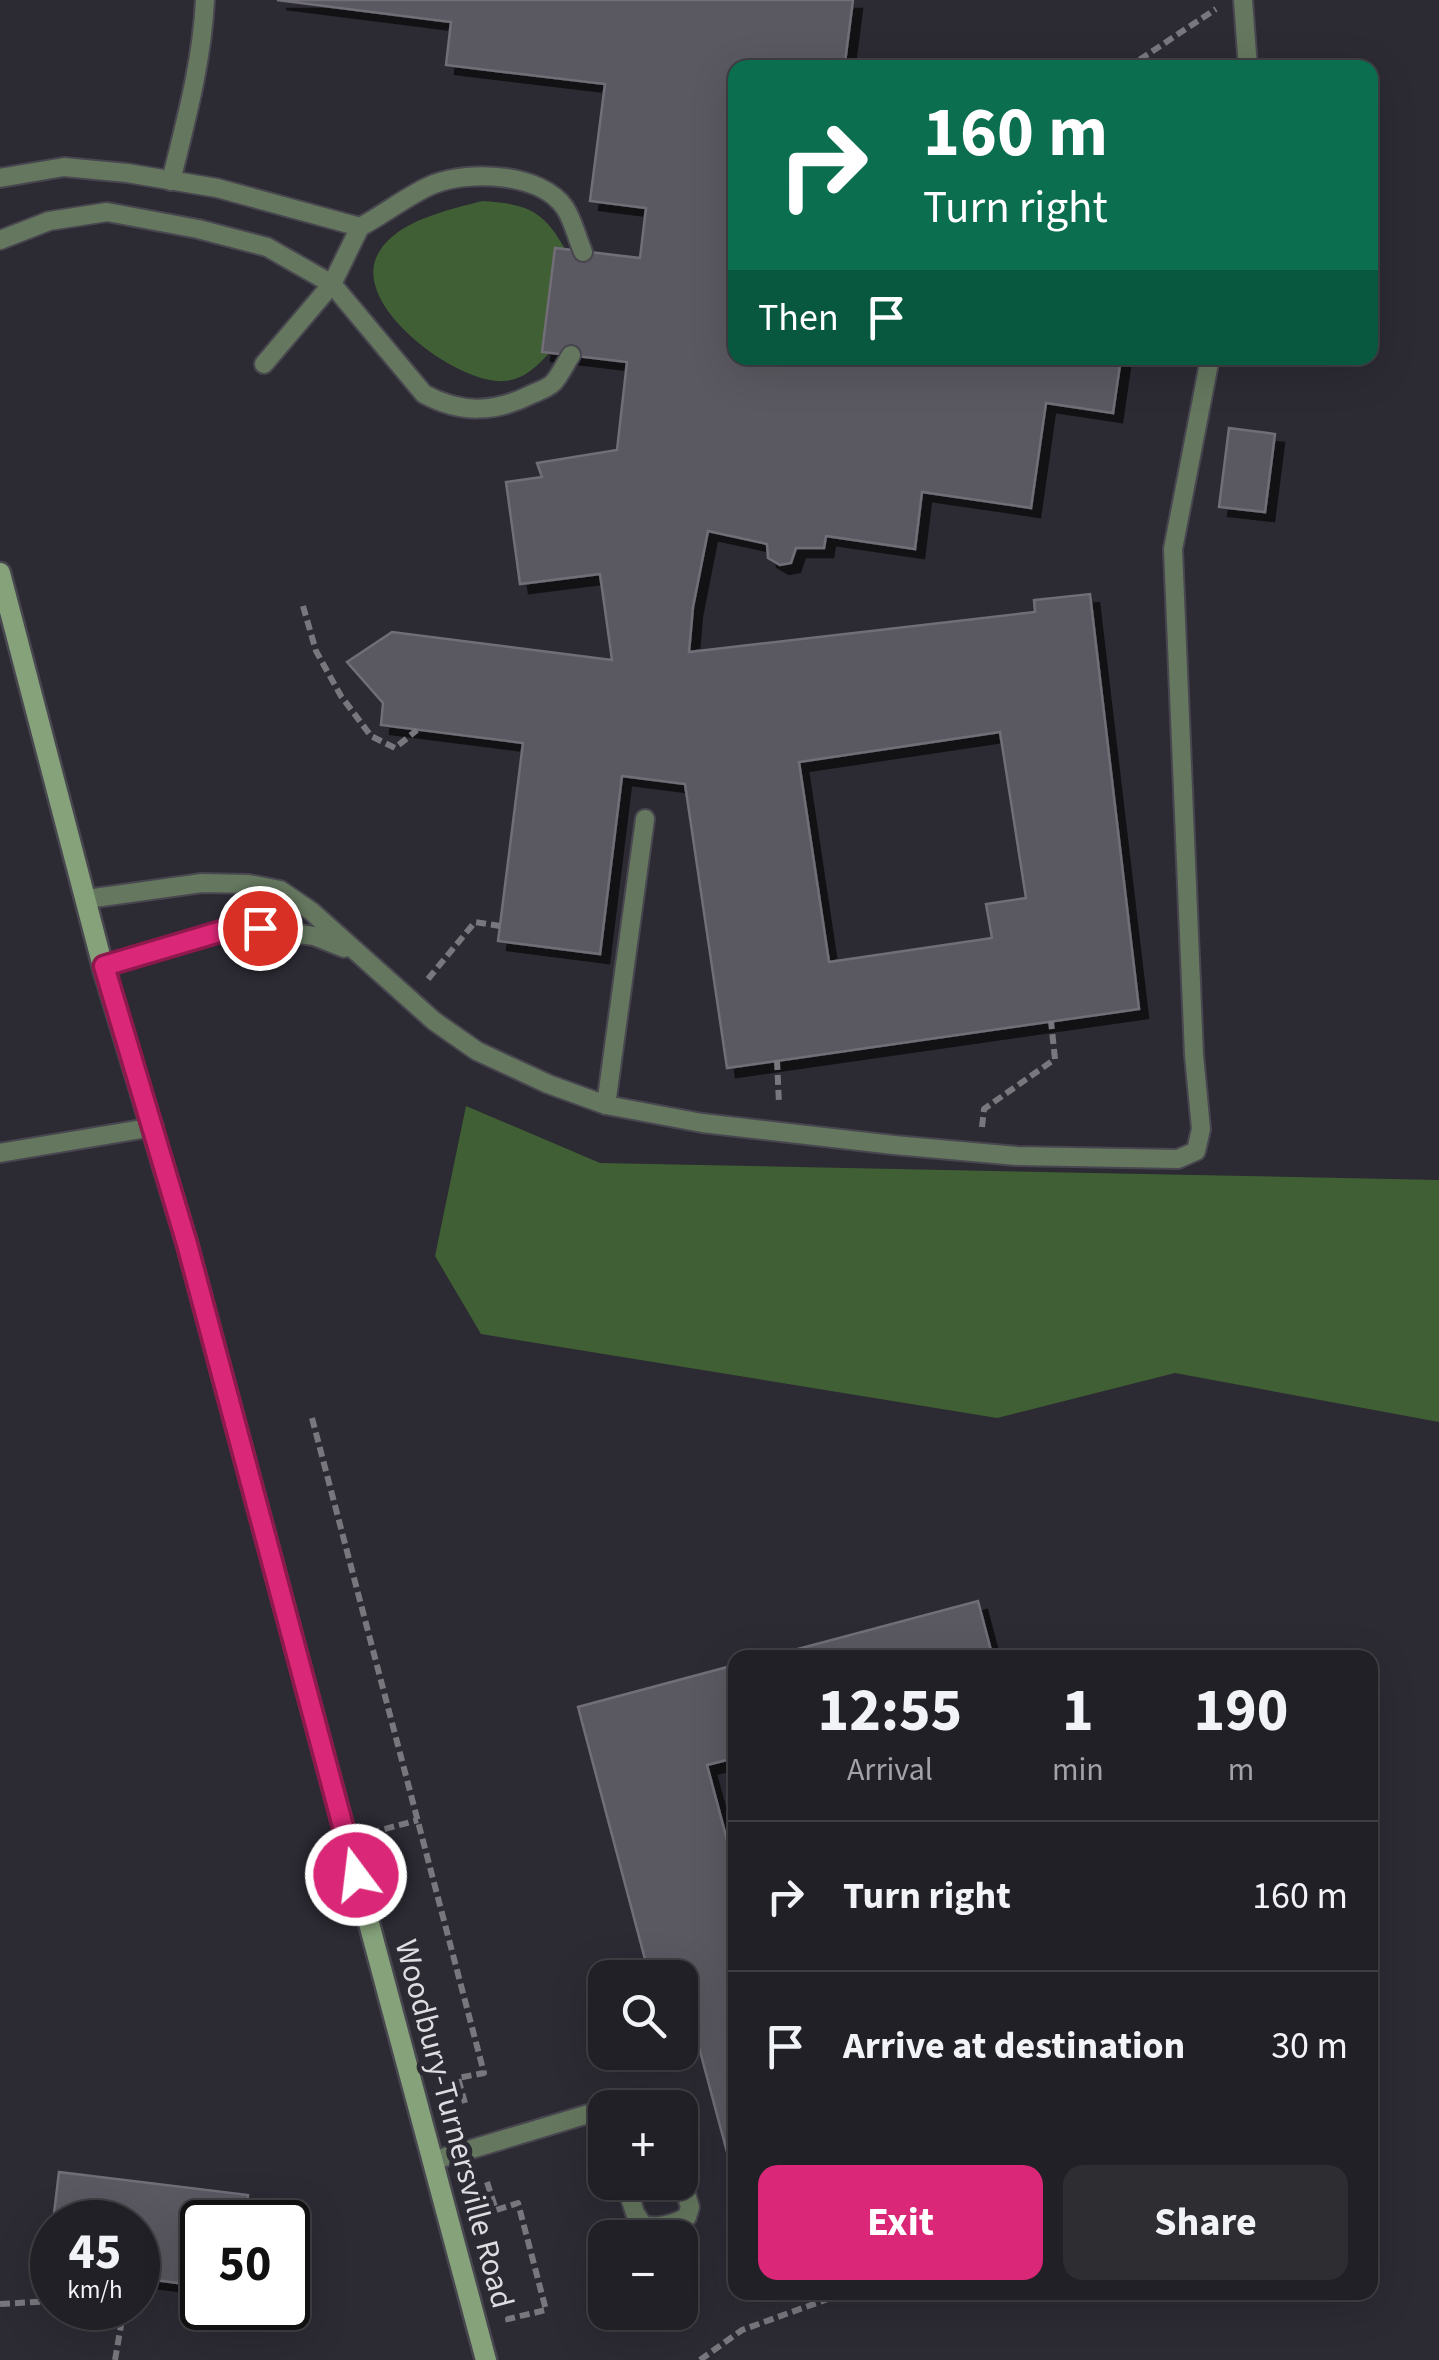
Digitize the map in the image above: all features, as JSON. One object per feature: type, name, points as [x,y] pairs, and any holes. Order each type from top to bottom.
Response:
[{"type":"main road","name":"Woodbury-Turnersville Road","points":[[0,573],[104,966],[154,1126],[486,2360]]},
{"type":"lane","points":[[171,180],[194,90],[205,0]]},
{"type":"lane","points":[[1243,0],[1247,60]]},
{"type":"lane","points":[[0,178],[64,167],[171,180],[217,188],[360,227]]},
{"type":"lane","points":[[264,364],[332,284],[360,227],[431,185],[477,175],[530,183],[564,206],[583,252]]},
{"type":"lane","points":[[0,240],[49,221],[107,212],[267,247],[332,284],[409,379],[424,394],[443,404],[488,410],[518,402],[552,384],[570,355]]},
{"type":"lane","points":[[87,898],[202,882],[280,890],[311,911],[434,1022],[477,1051],[548,1084],[606,1105],[702,1123],[1017,1156],[1178,1160],[1196,1151],[1201,1129],[1194,1055],[1174,549],[1209,365]]},
{"type":"lane","points":[[606,1105],[644,819]]},
{"type":"lane","points":[[104,966],[239,926],[314,936],[352,951]]},
{"type":"lane","points":[[0,1153],[154,1126]]},
{"type":"lane","points":[[435,2160],[588,2115]]},
{"type":"lane","points":[[631,2200],[642,2225],[652,2227],[676,2223],[687,2216],[688,2200]]},
{"type":"path","points":[[1138,60],[1230,0]]},
{"type":"path","points":[[303,606],[316,651],[341,696],[371,736],[395,748],[417,730]]},
{"type":"path","points":[[410,1000],[475,922],[500,926]]},
{"type":"path","points":[[978,1152],[984,1110],[1056,1059],[1051,1021]]},
{"type":"path","points":[[777,1060],[780,1132]]},
{"type":"path","points":[[312,1418],[484,2073],[458,2078],[465,2103]]},
{"type":"path","points":[[346,1840],[418,1820]]},
{"type":"path","points":[[486,2182],[496,2210],[518,2203],[546,2310],[508,2319],[514,2341]]},
{"type":"path","points":[[700,2360],[742,2330],[825,2300]]},
{"type":"path","points":[[0,2304],[30,2302]]},
{"type":"path","points":[[115,2360],[120,2330]]},
{"type":"green space","points":[[482,201],[532,211],[549,225],[565,249],[554,249],[542,351],[549,353],[529,372],[504,381],[484,379],[461,370],[412,338],[392,317],[379,295],[373,273],[379,252],[398,232],[425,218]]},
{"type":"green space","points":[[466,1106],[600,1163],[1439,1180],[1439,1422],[1175,1373],[997,1418],[481,1334],[435,1256]]},
{"type":"building","points":[[277,0],[853,0],[845,60],[728,60],[728,365],[1120,365],[1113,413],[1046,403],[1031,508],[922,492],[915,549],[826,536],[824,548],[796,548],[791,563],[780,565],[768,558],[767,544],[708,531],[693,607],[689,652],[1035,612],[1034,600],[1090,594],[1139,1009],[727,1068],[685,784],[622,776],[600,954],[498,941],[523,743],[381,725],[383,703],[347,662],[392,632],[612,660],[600,574],[520,584],[506,482],[542,477],[537,463],[617,450],[627,362],[542,352],[555,248],[640,258],[646,208],[590,201],[605,84],[446,65],[451,22]],"holes":[[[1000,732],[1026,898],[986,904],[992,938],[829,962],[799,762]]]},
{"type":"building","points":[[1229,428],[1275,434],[1265,512],[1219,507]]},
{"type":"building","points":[[978,1601],[991,1650],[794,1650]]},
{"type":"building","points":[[728,1667],[728,1760],[707,1765],[728,1844],[728,2156],[698,2044],[698,1960],[645,1960],[578,1707]]},
{"type":"building","points":[[59,2172],[248,2195],[247,2200],[180,2200],[180,2283],[160,2281],[160,2200],[56,2200]]},
{"type":"route","points":[[260,928],[239,926],[104,966],[187,1244],[356,1875]]}]
